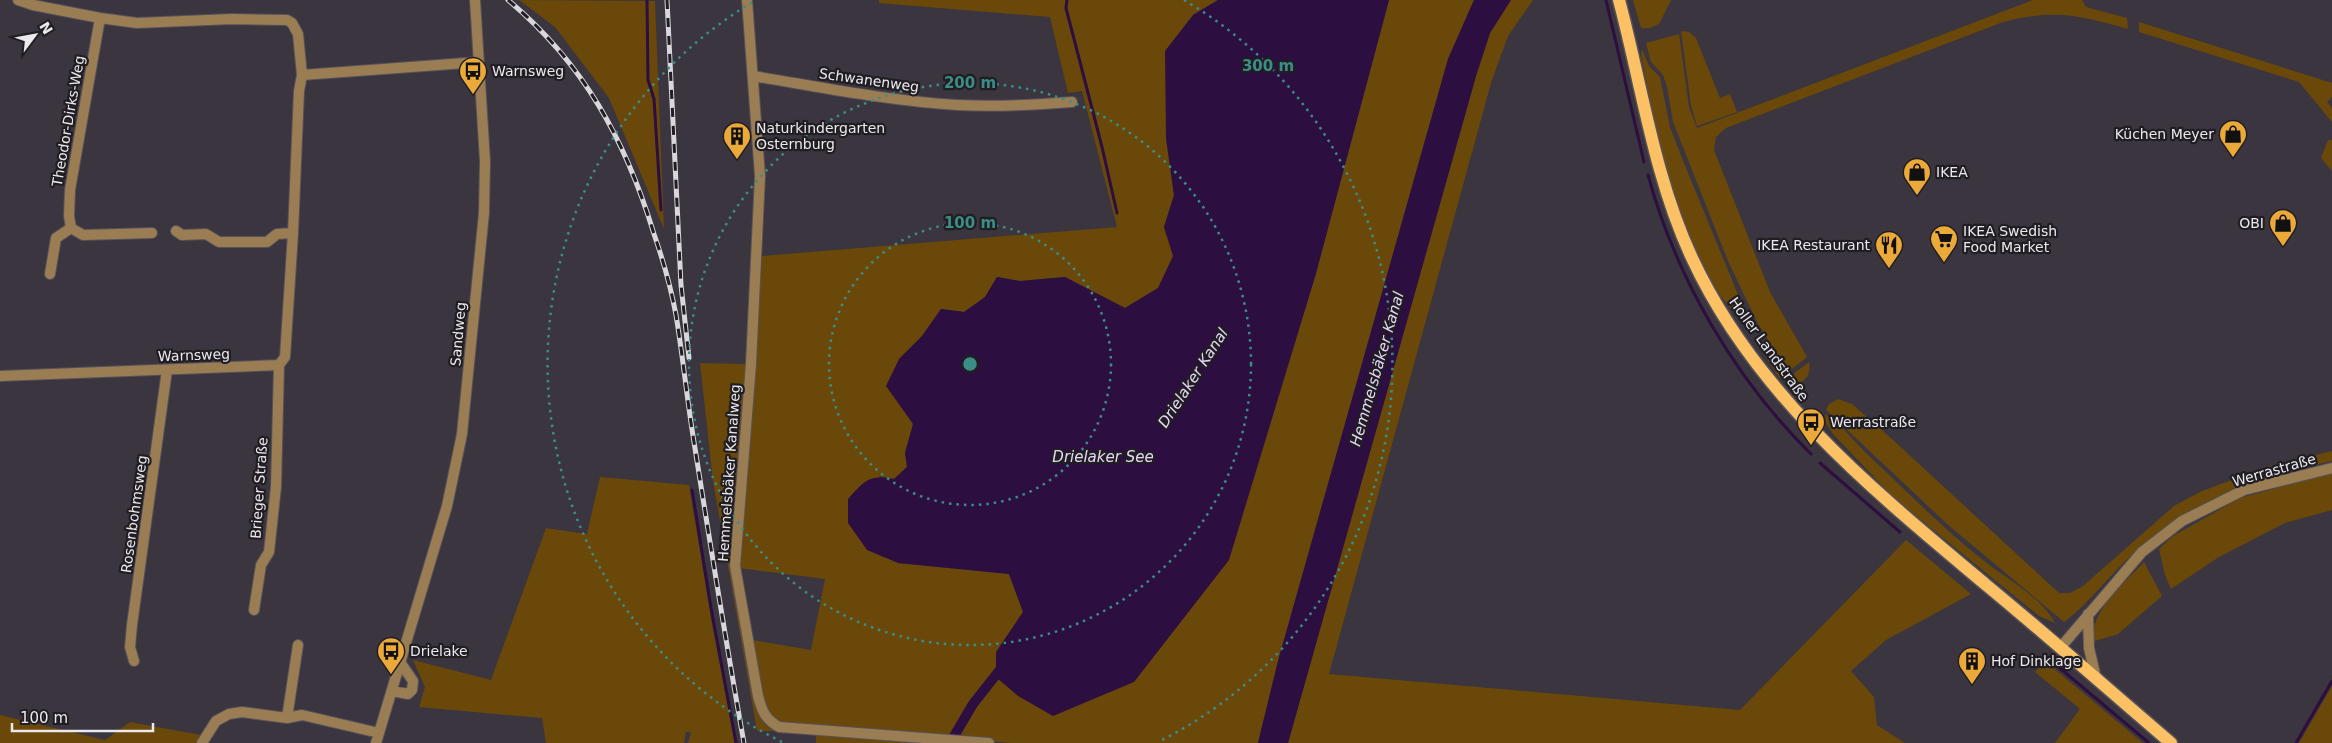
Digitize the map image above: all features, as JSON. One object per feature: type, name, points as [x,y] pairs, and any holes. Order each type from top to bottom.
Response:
[{"type":"main road","name":"Holler Landstraße","points":[[1618,0],[1652,145],[1669,200],[1701,277],[1734,331],[1773,386],[1822,439],[1881,496],[2171,743]]},
{"type":"street","points":[[18,0],[32,5],[137,23],[233,19],[286,20],[292,22],[298,34],[302,75],[298,110],[285,357],[279,365]]},
{"type":"street","name":"Sandweg","points":[[378,738],[447,506],[462,434],[484,213],[485,161],[476,0]]},
{"type":"street","name":"Hemmelsbäker Kanalweg","points":[[747,0],[760,176],[748,410],[735,556],[739,591],[760,705],[763,714],[770,722],[779,727],[989,743]]},
{"type":"street","name":"Theodor-Dirks-Weg","points":[[71,228],[68,216],[70,190],[100,18]]},
{"type":"street","points":[[302,75],[479,62]]},
{"type":"street","name":"Schwanenweg","points":[[753,76],[872,96],[956,105],[1009,106],[1072,102]]},
{"type":"street","points":[[50,274],[56,238],[71,228],[83,235],[152,233]]},
{"type":"street","points":[[176,231],[182,235],[206,234],[219,242],[267,242],[277,234],[293,233]]},
{"type":"street","name":"Warnsweg","points":[[0,376],[279,365]]},
{"type":"street","name":"Brieger Straße","points":[[254,610],[261,565],[268,552],[276,487],[279,365]]},
{"type":"street","name":"Rosenbohmsweg","points":[[134,661],[130,647],[132,625],[167,370]]},
{"type":"street","name":"Werrastraße","points":[[2060,648],[2142,552],[2182,521],[2244,490],[2332,468]]},
{"type":"street","points":[[2088,614],[2089,648],[2096,678]]},
{"type":"street","points":[[287,718],[298,645]]},
{"type":"street","points":[[392,691],[408,694],[412,690],[413,681],[400,662]]},
{"type":"street","points":[[202,743],[216,721],[229,714],[247,712],[287,718],[302,715],[378,738]]},
{"type":"shaded area","points":[[519,0],[655,1],[664,229],[609,98],[555,27]]},
{"type":"shaded area","points":[[879,0],[1218,0],[1193,15],[1166,138],[1174,195],[1164,227],[1174,256],[1158,288],[1125,308],[1065,277],[1020,281],[997,277],[985,297],[964,312],[941,309],[922,336],[899,359],[913,424],[905,453],[907,467],[894,479],[879,476],[898,563],[1009,574],[1023,612],[996,652],[1315,277],[1389,0],[1474,0],[1448,59],[1278,661],[1258,743],[1011,743],[785,725],[774,721],[764,706],[758,684],[752,640],[811,650],[825,579],[738,568],[762,256],[1117,227],[1082,91],[1068,93],[1050,17],[879,3]]},
{"type":"shaded area","points":[[1511,0],[1533,0],[1508,36],[1491,83],[1329,674],[1740,710],[1906,540],[1971,594],[1886,640],[1851,671],[1874,697],[1877,725],[1905,743],[1288,743],[1476,76],[1490,33]]},
{"type":"shaded area","points":[[1633,0],[1671,0],[1659,24],[1650,28],[1641,28]]},
{"type":"shaded area","points":[[2033,0],[2082,0],[2086,7],[2127,18],[2128,29],[2066,15],[2037,16],[2003,22],[1726,128],[1716,137],[1714,150],[1770,292],[1807,357],[1788,372],[1758,324],[1728,261],[1673,122],[1663,75],[1651,62],[1646,43],[1679,34],[1689,107],[1697,128]]},
{"type":"shaded area","points":[[2139,22],[2332,83],[2332,97],[2327,102],[2332,108],[2332,122],[2299,82],[2139,32]]},
{"type":"shaded area","points":[[1681,31],[1689,32],[1696,38],[1720,98],[1730,94],[1737,112],[1697,126],[1691,105]]},
{"type":"shaded area","points":[[1642,49],[1649,66],[1660,77],[1670,127],[1739,297],[1750,318],[1743,322],[1720,295],[1702,265],[1686,232],[1674,197],[1655,125],[1641,55]]},
{"type":"shaded area","points":[[2328,140],[2332,140],[2332,171],[2321,158]]},
{"type":"shaded area","points":[[1763,341],[1783,375],[1779,378],[1758,344]]},
{"type":"shaded area","points":[[1809,362],[1807,376],[1803,381],[1795,384],[1789,377]]},
{"type":"shaded area","points":[[700,363],[747,364],[730,556],[758,713],[775,731],[757,731],[713,481]]},
{"type":"shaded area","points":[[1838,399],[1852,404],[2059,593],[2070,593],[2083,586],[2174,506],[2202,491],[2267,467],[2332,451],[2332,461],[2305,467],[2252,484],[2202,506],[2178,520],[2134,553],[2083,606],[2064,622],[1947,524],[1826,410],[1829,404]]},
{"type":"shaded area","points":[[1825,414],[1843,428],[1869,456],[1948,531],[2038,601],[2055,623],[2039,616],[1893,497],[1833,434],[1826,423]]},
{"type":"shaded area","points":[[2332,473],[2332,510],[2285,523],[2219,557],[2171,589],[2165,575],[2159,549],[2173,536],[2240,498]]},
{"type":"shaded area","points":[[600,477],[689,485],[713,629],[735,743],[688,743],[691,732],[686,732],[684,743],[546,743],[542,718],[419,707],[425,687],[413,660],[491,680],[546,528],[587,534]]},
{"type":"shaded area","points":[[2144,562],[2162,596],[2118,634],[2092,642],[2093,630],[2103,608],[2118,588]]},
{"type":"shaded area","points":[[2045,661],[2143,743],[2055,743],[2080,709],[2035,672]]},
{"type":"shaded area","points":[[2332,686],[2332,743],[2299,743]]},
{"type":"shaded area","points":[[0,715],[105,740],[130,722],[201,735],[199,743],[0,743]]},
{"type":"shaded area","points":[[816,733],[931,743],[816,743]]},
{"type":"water","name":"Drielaker See","points":[[1218,0],[1389,0],[1315,277],[1229,560],[1134,682],[1053,716],[1018,696],[996,677],[996,652],[1023,612],[1009,574],[898,563],[867,550],[848,523],[848,499],[868,480],[879,477],[894,479],[907,467],[905,453],[913,424],[886,386],[899,359],[922,336],[941,309],[964,312],[985,297],[997,277],[1020,281],[1065,277],[1125,308],[1158,288],[1173,256],[1164,227],[1174,195],[1166,138],[1165,51],[1193,15]]},
{"type":"water","name":"Hemmelsbäker Kanal","points":[[1474,0],[1511,0],[1490,33],[1476,76],[1288,743],[1258,743],[1278,661],[1448,59]]},
{"type":"waterway","points":[[647,0],[648,80],[654,99],[661,210]]},
{"type":"waterway","points":[[1067,0],[1066,8],[1117,213]]},
{"type":"waterway","points":[[1606,0],[1644,162]]},
{"type":"waterway","points":[[1648,175],[1675,252],[1711,325],[1757,393],[1783,425],[1811,454]]},
{"type":"waterway","points":[[1820,463],[1900,532]]},
{"type":"waterway","points":[[692,490],[736,743]]},
{"type":"waterway","points":[[2049,659],[2149,743]]},
{"type":"waterway","name":"Drielaker Kanal","points":[[950,743],[973,704],[1003,666]]},
{"type":"waterway","points":[[2296,743],[2332,681]]},
{"type":"railway","points":[[508,0],[559,50],[599,105],[630,166],[661,254],[676,315],[700,480],[744,743]]},
{"type":"railway","points":[[667,0],[681,285],[689,358]]},
{"type":"place","name":"Warnsweg","points":[[473,95]]},
{"type":"place","name":"Küchen Meyer","points":[[2233,158]]},
{"type":"place","name":"Naturkindergarten Osternburg","points":[[737,160]]},
{"type":"place","name":"IKEA","points":[[1917,196]]},
{"type":"place","name":"OBI","points":[[2283,247]]},
{"type":"place","name":"IKEA Swedish Food Market","points":[[1944,263]]},
{"type":"place","name":"IKEA Restaurant","points":[[1889,269]]},
{"type":"place","name":"Werrastraße","points":[[1811,446]]},
{"type":"place","name":"Drielake","points":[[391,675]]},
{"type":"place","name":"Hof Dinklage","points":[[1972,685]]}]
